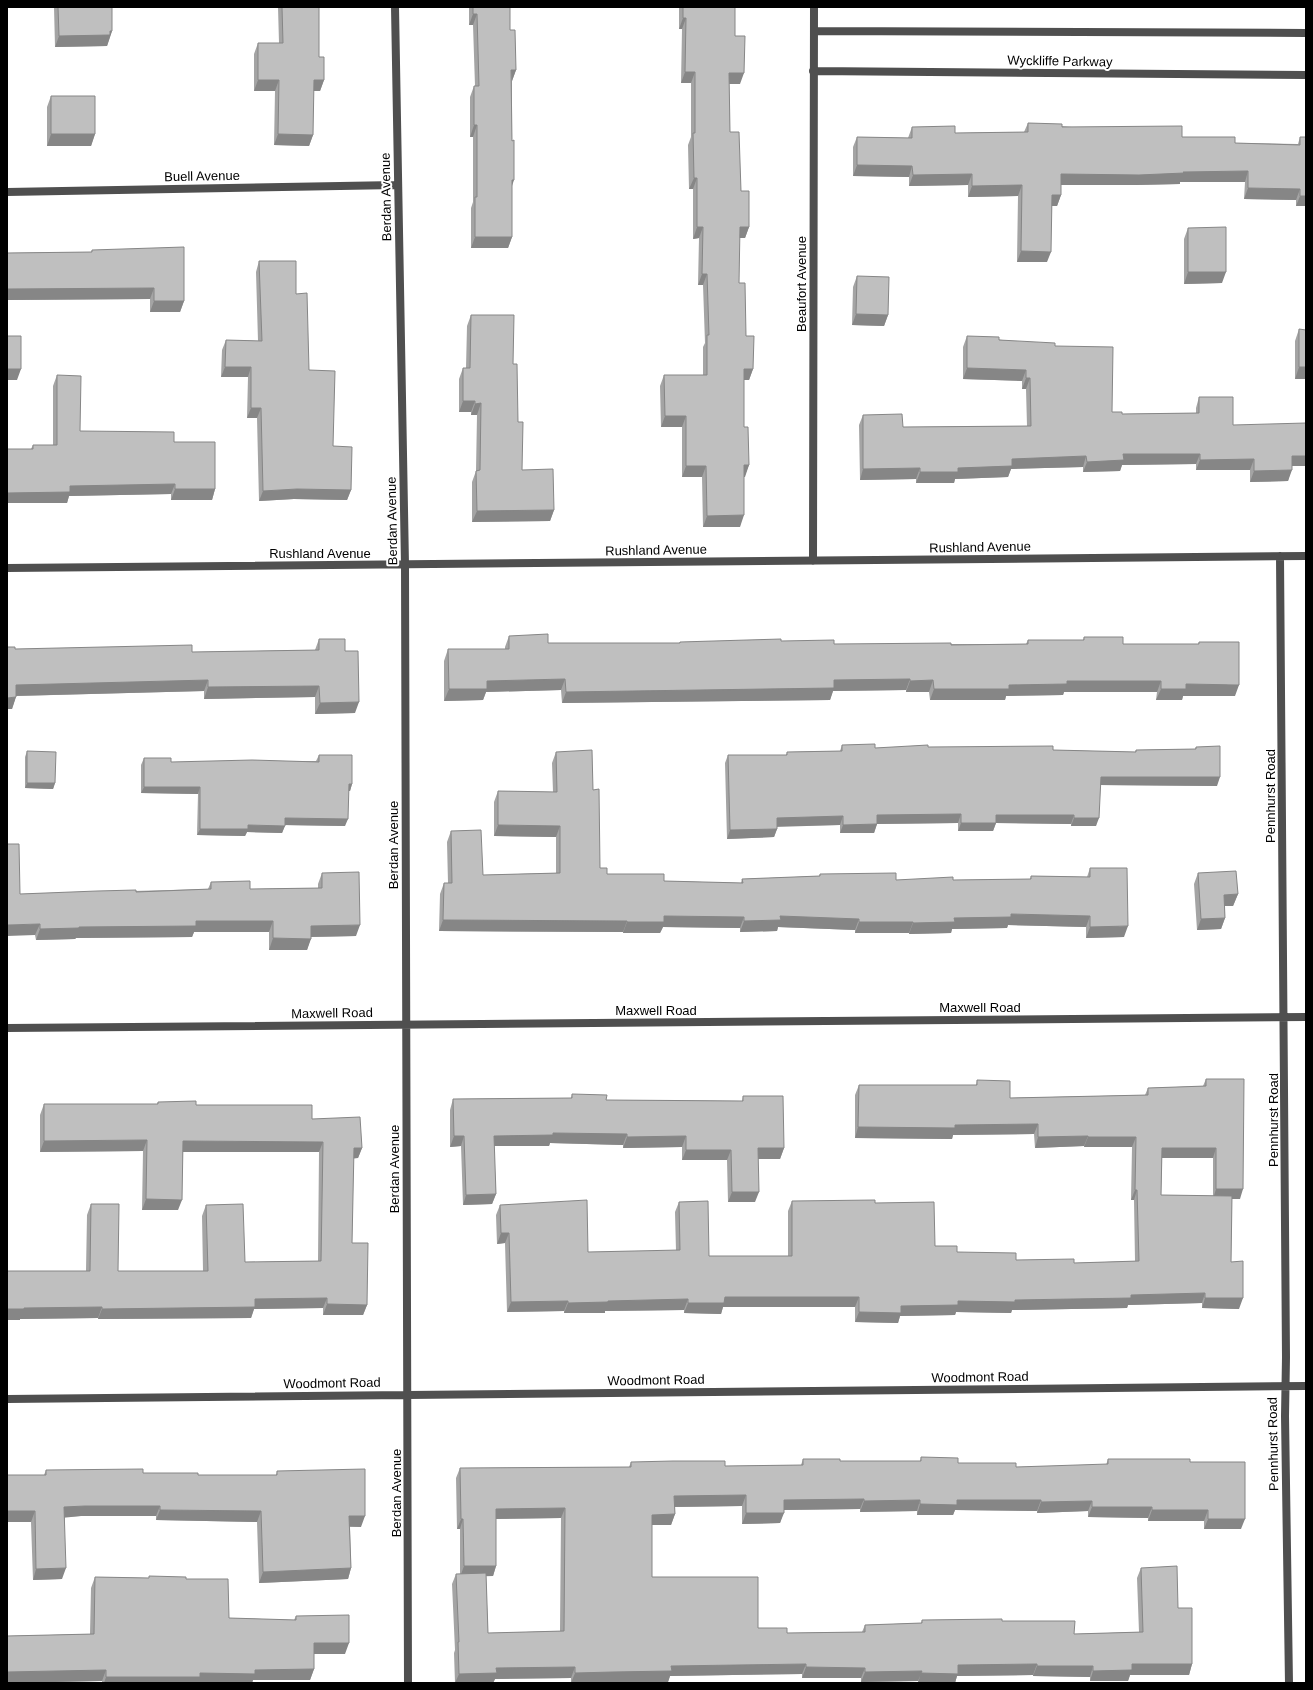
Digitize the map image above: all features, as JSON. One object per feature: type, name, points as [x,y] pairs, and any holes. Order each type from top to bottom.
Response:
[{"type":"street","name":"Berdan Avenue","points":[[395,7],[405,565],[405,1023],[408,1395],[408,1683]]},
{"type":"street","name":"Beaufort Avenue","points":[[813,561],[814,7]]},
{"type":"street","points":[[814,31],[1306,33]]},
{"type":"street","name":"Wyckliffe Parkway","points":[[814,71],[1306,75]]},
{"type":"street","name":"Buell Avenue","points":[[7,192],[397,185]]},
{"type":"street","name":"Pennhurst Road","points":[[1280,556],[1284,1017],[1285,1386],[1289,1683]]},
{"type":"street","name":"Rushland Avenue","points":[[7,568],[1306,556]]},
{"type":"street","name":"Maxwell Road","points":[[7,1028],[405,1023],[1306,1017]]},
{"type":"street","name":"Woodmont Road","points":[[7,1399],[1306,1386]]},
{"type":"building","points":[[58,7],[112,7],[112,31],[110,31],[110,35],[59,36]]},
{"type":"building","points":[[282,7],[319,7],[319,57],[324,57],[324,80],[314,80],[313,135],[278,134],[279,80],[258,80],[258,43],[283,43]]},
{"type":"building","points":[[473,7],[510,7],[510,30],[515,30],[516,70],[511,70],[512,141],[514,140],[512,237],[475,237],[475,197],[477,197],[477,125],[474,125],[474,86],[479,86],[477,14],[473,14]]},
{"type":"building","points":[[683,7],[735,7],[735,36],[745,36],[744,73],[729,73],[730,132],[739,132],[741,191],[749,191],[749,227],[740,227],[739,283],[745,283],[746,336],[754,336],[753,369],[744,369],[744,427],[748,427],[749,465],[744,465],[744,515],[707,516],[706,466],[686,466],[686,416],[665,416],[664,375],[707,375],[707,335],[709,335],[707,274],[702,274],[703,227],[697,227],[697,178],[694,178],[693,133],[695,133],[695,72],[685,72],[686,18],[683,18]]},
{"type":"building","points":[[51,96],[95,96],[95,134],[51,134]]},
{"type":"building","points":[[1028,123],[1062,124],[1062,127],[1182,126],[1182,137],[1235,137],[1235,143],[1300,145],[1300,137],[1306,137],[1306,196],[1300,196],[1300,189],[1248,188],[1248,171],[1183,172],[1184,173],[1139,175],[1061,174],[1061,195],[1052,195],[1051,252],[1021,251],[1022,185],[972,186],[972,174],[913,175],[912,166],[857,165],[857,137],[912,138],[912,127],[955,126],[955,133],[1028,132]]},
{"type":"building","points":[[1226,227],[1226,272],[1188,272],[1188,228]]},
{"type":"building","points":[[184,247],[184,301],[154,301],[154,288],[7,289],[7,253],[92,252],[92,250]]},
{"type":"building","points":[[259,261],[296,261],[296,294],[307,293],[309,370],[335,371],[333,446],[352,447],[351,490],[297,489],[263,491],[261,408],[251,408],[251,367],[225,367],[226,340],[262,341]]},
{"type":"building","points":[[857,276],[889,277],[888,315],[856,314]]},
{"type":"building","points":[[471,315],[514,315],[513,364],[517,364],[518,422],[523,422],[522,470],[553,469],[554,510],[477,511],[476,471],[480,470],[481,403],[475,404],[475,401],[463,401],[463,368],[470,368]]},
{"type":"building","points":[[1299,329],[1306,330],[1306,367],[1299,367]]},
{"type":"building","points":[[7,336],[21,336],[21,369],[7,369]]},
{"type":"building","points":[[967,336],[999,337],[999,340],[1055,343],[1055,346],[1113,347],[1112,412],[1122,412],[1122,414],[1199,413],[1199,397],[1233,397],[1233,425],[1306,423],[1306,456],[1292,456],[1292,470],[1254,471],[1254,459],[1200,460],[1200,454],[1123,454],[1124,460],[1087,462],[1086,456],[1012,459],[1012,466],[958,468],[958,472],[920,472],[920,468],[863,469],[863,415],[902,414],[903,427],[1031,426],[1030,378],[1026,378],[1026,370],[967,368]]},
{"type":"building","points":[[57,375],[81,376],[80,431],[174,432],[174,442],[215,442],[215,489],[175,489],[175,484],[70,486],[70,492],[7,493],[7,449],[33,449],[33,445],[57,445]]},
{"type":"building","points":[[548,634],[548,643],[680,643],[781,639],[781,641],[834,640],[834,644],[951,643],[951,645],[1028,644],[1028,640],[1084,640],[1084,637],[1123,637],[1123,644],[1199,644],[1199,642],[1239,642],[1239,685],[1186,684],[1186,689],[1161,689],[1161,681],[1067,681],[1067,684],[1009,685],[1009,689],[934,689],[933,680],[910,681],[910,679],[834,680],[834,688],[566,692],[565,679],[487,681],[487,689],[449,689],[448,649],[509,649],[509,636]]},
{"type":"building","points":[[319,639],[345,639],[345,651],[358,651],[359,702],[320,703],[319,686],[208,687],[208,680],[16,685],[16,697],[7,698],[7,647],[15,647],[15,649],[192,645],[192,652],[319,650]]},
{"type":"building","points":[[875,744],[875,748],[928,745],[928,747],[1053,746],[1053,750],[1136,752],[1136,750],[1196,749],[1196,747],[1220,746],[1220,777],[1101,777],[1099,818],[1074,818],[1074,815],[996,815],[996,823],[961,823],[961,814],[877,815],[877,824],[843,825],[843,816],[777,818],[777,829],[730,830],[728,755],[787,755],[787,752],[842,751],[842,745]]},
{"type":"building","points":[[592,750],[593,790],[599,789],[600,868],[607,868],[607,874],[664,874],[664,881],[743,883],[742,879],[820,876],[820,874],[896,873],[896,880],[953,877],[953,880],[1031,879],[1031,876],[1090,877],[1090,868],[1127,868],[1128,926],[1090,927],[1090,916],[1011,914],[1011,917],[954,918],[955,922],[913,923],[859,922],[859,919],[780,916],[781,920],[744,921],[744,917],[664,916],[664,922],[443,920],[444,883],[452,883],[451,831],[481,830],[483,875],[560,873],[560,826],[498,825],[498,791],[557,792],[556,752]]},
{"type":"building","points":[[27,751],[56,752],[55,783],[27,783]]},
{"type":"building","points":[[319,755],[352,755],[352,784],[349,784],[348,819],[285,818],[285,826],[248,825],[248,829],[200,829],[200,787],[144,787],[144,758],[171,758],[171,762],[252,760],[319,762]]},
{"type":"building","points":[[7,844],[19,844],[20,894],[211,889],[211,882],[250,881],[250,889],[322,888],[322,873],[359,872],[360,925],[311,926],[311,939],[273,938],[273,921],[196,921],[196,926],[79,927],[40,929],[40,924],[7,925]]},
{"type":"building","points":[[1236,871],[1238,894],[1224,895],[1225,918],[1201,919],[1198,873]]},
{"type":"building","points":[[1206,1079],[1244,1079],[1243,1189],[1216,1189],[1216,1148],[1162,1148],[1161,1195],[1232,1196],[1231,1262],[1243,1261],[1243,1298],[1205,1298],[1205,1293],[1131,1295],[1131,1298],[1015,1300],[1015,1302],[958,1301],[958,1305],[901,1306],[901,1313],[859,1312],[859,1297],[725,1297],[724,1303],[688,1303],[688,1299],[568,1303],[568,1301],[511,1302],[509,1233],[501,1233],[500,1205],[587,1200],[588,1252],[680,1250],[679,1202],[708,1201],[709,1256],[792,1256],[792,1201],[875,1200],[875,1203],[934,1202],[935,1246],[957,1246],[957,1252],[1016,1253],[1016,1260],[1074,1259],[1074,1263],[1139,1261],[1137,1190],[1135,1190],[1136,1137],[1038,1137],[1038,1124],[955,1125],[955,1128],[858,1127],[859,1085],[977,1085],[977,1080],[1010,1081],[1010,1098],[1148,1095],[1148,1088],[1206,1086]]},
{"type":"building","points":[[572,1094],[607,1095],[606,1100],[743,1101],[743,1096],[783,1096],[784,1148],[758,1148],[759,1192],[732,1192],[731,1150],[686,1150],[686,1136],[627,1137],[627,1134],[553,1133],[553,1135],[494,1136],[496,1194],[466,1195],[464,1136],[454,1136],[453,1099],[572,1098]]},
{"type":"building","points":[[196,1101],[196,1105],[312,1105],[312,1119],[360,1117],[362,1148],[354,1148],[352,1243],[368,1243],[367,1305],[327,1304],[327,1298],[255,1299],[255,1307],[102,1309],[102,1307],[7,1309],[7,1271],[90,1271],[91,1204],[119,1204],[118,1271],[208,1271],[206,1205],[243,1204],[245,1262],[321,1261],[323,1142],[183,1141],[182,1200],[146,1199],[147,1140],[44,1141],[44,1104],[158,1104],[158,1102]]},
{"type":"building","points":[[921,1457],[958,1458],[958,1463],[1016,1463],[1016,1467],[1108,1464],[1108,1459],[1190,1459],[1190,1462],[1245,1462],[1245,1519],[1208,1519],[1208,1510],[1152,1510],[1152,1507],[1092,1507],[1092,1501],[1041,1502],[1041,1500],[957,1500],[957,1505],[920,1504],[920,1500],[784,1500],[784,1513],[746,1513],[746,1495],[674,1496],[675,1514],[652,1515],[652,1577],[758,1577],[758,1628],[787,1628],[787,1633],[865,1632],[865,1625],[922,1623],[922,1620],[1002,1619],[1002,1621],[1075,1621],[1074,1634],[1143,1632],[1141,1568],[1177,1566],[1178,1608],[1192,1608],[1192,1664],[1132,1664],[1132,1670],[1093,1671],[1093,1666],[1037,1666],[1037,1664],[958,1665],[958,1674],[921,1673],[922,1671],[865,1672],[865,1668],[806,1667],[806,1664],[671,1666],[672,1671],[575,1673],[575,1667],[496,1668],[497,1673],[459,1674],[456,1574],[486,1573],[488,1633],[564,1631],[565,1508],[496,1509],[496,1566],[464,1566],[460,1468],[631,1467],[631,1462],[673,1461],[725,1461],[725,1466],[803,1465],[803,1459],[840,1459],[840,1461],[921,1461]]},
{"type":"building","points":[[143,1469],[143,1473],[277,1475],[277,1471],[365,1469],[365,1516],[349,1516],[351,1568],[263,1572],[261,1511],[160,1510],[160,1506],[85,1506],[64,1507],[66,1568],[36,1569],[35,1511],[7,1511],[7,1475],[46,1475],[46,1470]]},
{"type":"building","points":[[149,1576],[186,1577],[186,1579],[228,1579],[229,1618],[296,1620],[296,1616],[349,1615],[349,1643],[314,1643],[314,1669],[255,1670],[255,1674],[200,1673],[200,1677],[106,1677],[106,1670],[7,1672],[7,1636],[94,1634],[95,1577],[149,1578]]}]
